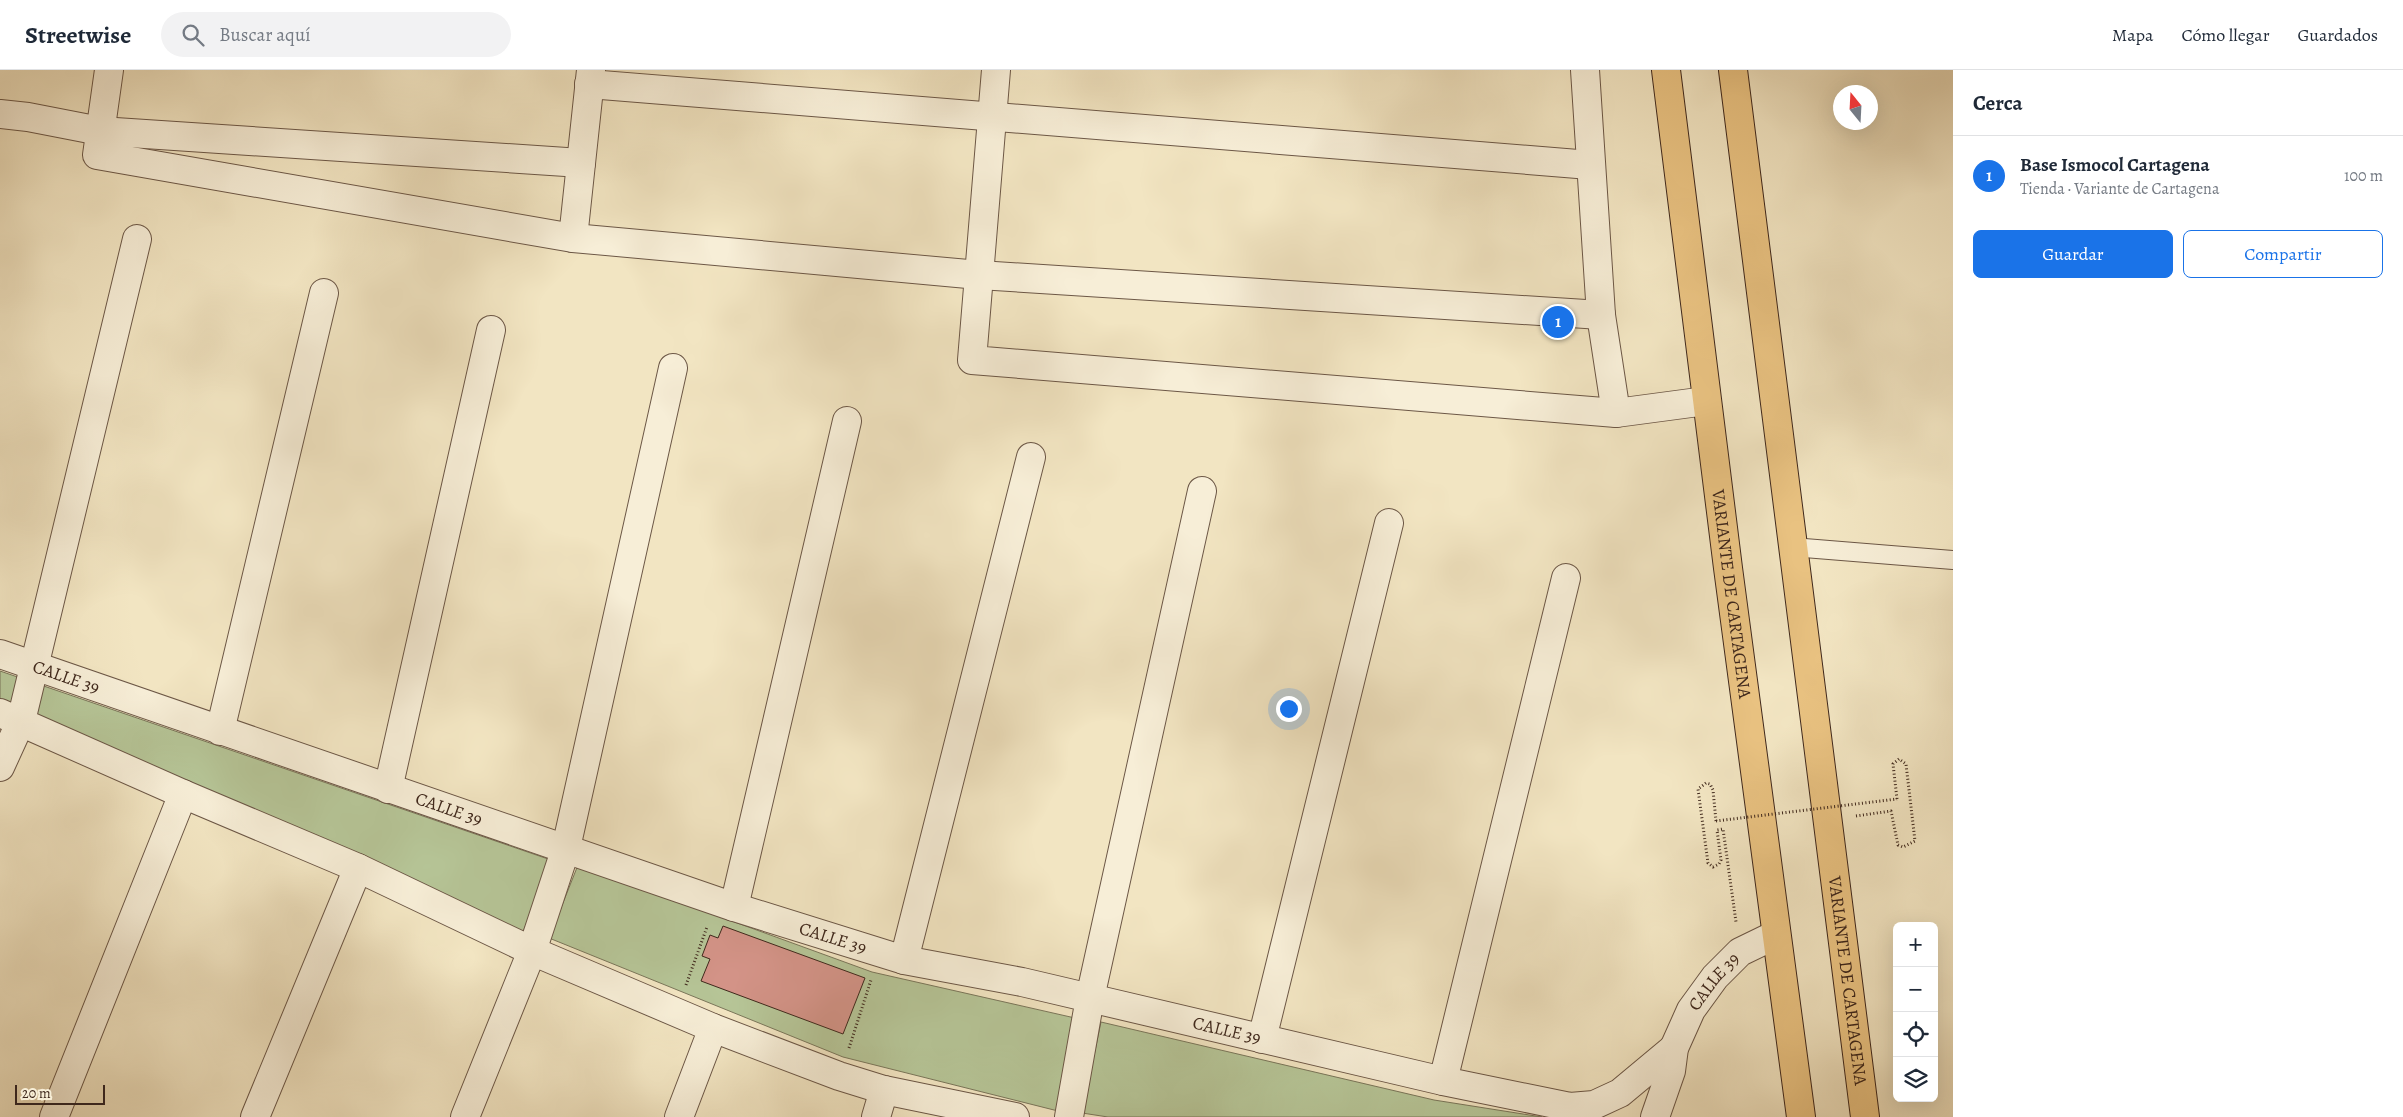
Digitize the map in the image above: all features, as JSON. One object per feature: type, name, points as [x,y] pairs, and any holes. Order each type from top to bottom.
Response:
[{"type":"highway","name":"VARIANTE DE CARTAGENA","points":[[1666,70],[1706,401],[1775,935],[1801,1117]]},
{"type":"highway","name":"VARIANTE DE CARTAGENA","points":[[1733,70],[1865,1117]]},
{"type":"street","points":[[109,70],[97,155],[573,238],[979,275],[1601,315]]},
{"type":"street","points":[[996,70],[972,360],[1616,413],[1706,401]]},
{"type":"street","points":[[1584,70],[1601,315],[1616,413]]},
{"type":"street","points":[[573,238],[590,77],[992,117],[1590,165]]},
{"type":"street","points":[[0,114],[28,117],[100,131],[581,163]]},
{"type":"street","points":[[0,767],[10,717],[34,665],[137,240]]},
{"type":"street","points":[[220,731],[324,294]]},
{"type":"street","points":[[388,789],[491,330]]},
{"type":"street","points":[[465,1117],[532,951],[566,848],[673,368]]},
{"type":"street","points":[[725,904],[846,421]]},
{"type":"street","points":[[892,957],[1031,457]]},
{"type":"street","points":[[1069,1117],[1090,998],[1202,491]]},
{"type":"street","points":[[1262,1039],[1389,523]]},
{"type":"street","points":[[1443,1081],[1566,578]]},
{"type":"street","name":"CALLE 39","points":[[0,654],[725,904],[892,957],[1022,982],[1443,1081],[1570,1107],[1594,1105],[1620,1093],[1674,1048]]},
{"type":"street","points":[[10,717],[183,794],[358,868],[532,951],[713,1028],[839,1076],[884,1090],[1015,1117]]},
{"type":"street","points":[[54,1117],[183,794]]},
{"type":"street","points":[[255,1117],[358,868]]},
{"type":"street","name":"CALLE 39","points":[[1654,1117],[1671,1071],[1674,1048],[1690,1010],[1715,977],[1740,952],[1775,935]]},
{"type":"street","points":[[679,1117],[713,1028]]},
{"type":"street","points":[[876,1117],[884,1090]]},
{"type":"lane","points":[[1792,548],[1953,560]]},
{"type":"path","points":[[1740,952],[1723,829],[1717,830],[1721,860],[1719,864],[1713,867],[1708,863],[1698,789],[1706,783],[1710,784],[1716,821],[1897,799],[1893,764],[1899,759],[1906,764],[1915,840],[1903,847],[1898,845],[1894,836],[1891,811],[1854,816]]},
{"type":"path","points":[[676,1013],[725,904]]},
{"type":"path","points":[[839,1076],[892,957]]},
{"type":"green space","points":[[0,671],[551,860],[523,932],[0,706]]},
{"type":"green space","points":[[578,865],[872,972],[1075,1018],[1058,1111],[843,1057],[549,938]]},
{"type":"green space","points":[[1101,1022],[1434,1100],[1542,1117],[1108,1117],[1082,1113]]},
{"type":"building","points":[[723,926],[865,978],[843,1034],[701,981],[710,959],[702,956],[710,935],[718,938]]},
{"type":"place","name":"Base Ismocol Cartagena","points":[[1558,322]]}]
